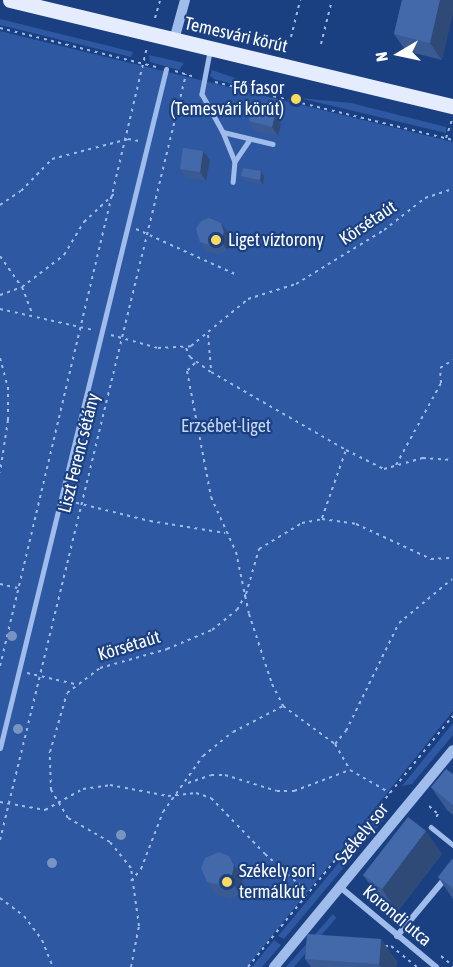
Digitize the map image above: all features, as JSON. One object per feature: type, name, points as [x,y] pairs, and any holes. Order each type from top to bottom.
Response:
[{"type":"main road","name":"Temesvári körút","points":[[10,0],[453,106]]},
{"type":"street","points":[[174,40],[184,0]]},
{"type":"street","name":"Liszt Ferenc sétány","points":[[0,748],[166,69]]},
{"type":"street","name":"Székely sor","points":[[274,967],[453,750]]},
{"type":"street","points":[[397,936],[453,869]]},
{"type":"street","name":"Korondi utca","points":[[340,887],[436,967]]},
{"type":"lane","points":[[210,49],[202,94],[223,132],[235,161],[233,182]]},
{"type":"lane","points":[[223,132],[273,144]]},
{"type":"lane","points":[[235,161],[249,140]]},
{"type":"lane","points":[[431,826],[453,845]]},
{"type":"path","points":[[158,6],[160,0]]},
{"type":"path","points":[[291,37],[300,0]]},
{"type":"path","points":[[321,44],[332,0]]},
{"type":"path","points":[[0,28],[144,62]]},
{"type":"path","name":"Liszt Ferenc sétány","points":[[0,666],[128,139],[146,54]]},
{"type":"path","name":"Liszt Ferenc sétány","points":[[0,840],[186,74],[204,80]]},
{"type":"path","points":[[204,80],[453,140]]},
{"type":"path","points":[[446,138],[453,117]]},
{"type":"path","points":[[0,205],[21,191],[52,159],[128,139],[147,142]]},
{"type":"path","name":"Körsétaút","points":[[186,347],[207,334],[221,317],[248,299],[296,284],[384,230],[425,198],[453,189]]},
{"type":"path","points":[[0,295],[22,287],[64,255],[84,222],[115,193]]},
{"type":"path","points":[[148,232],[237,275]]},
{"type":"path","points":[[0,256],[22,287],[32,313]]},
{"type":"path","points":[[0,309],[32,313],[158,348],[186,347],[195,363],[346,450],[384,469],[423,458],[453,460]]},
{"type":"path","points":[[207,334],[211,372]]},
{"type":"path","points":[[0,358],[8,387],[8,420],[0,472]]},
{"type":"path","points":[[396,465],[441,382],[440,368],[453,360]]},
{"type":"path","points":[[195,363],[187,372],[211,497],[236,552],[272,684],[283,706],[335,744],[350,770],[391,794]]},
{"type":"path","points":[[322,519],[346,450]]},
{"type":"path","points":[[61,498],[150,521],[226,534]]},
{"type":"path","name":"Körsétaút","points":[[131,967],[139,926],[135,878],[124,855],[110,842],[68,818],[57,803],[48,771],[50,752],[62,705],[75,684],[100,668],[194,640],[237,610],[246,594],[259,549],[293,528],[322,519],[376,531],[401,547],[431,559],[453,558]]},
{"type":"path","points":[[335,744],[346,731],[399,623],[452,579]]},
{"type":"path","points":[[0,584],[19,588]]},
{"type":"path","points":[[19,671],[75,684]]},
{"type":"path","points":[[131,881],[135,878],[162,812],[177,796],[213,745],[283,706]]},
{"type":"path","points":[[248,967],[453,716]]},
{"type":"path","points":[[186,784],[218,775],[277,791],[294,791],[350,770]]},
{"type":"path","points":[[0,802],[45,810],[83,789],[110,785],[177,796],[196,794],[211,798],[265,854],[309,893]]},
{"type":"path","points":[[429,806],[438,814],[431,826]]},
{"type":"path","points":[[0,898],[24,916],[42,940],[53,967]]},
{"type":"path","points":[[381,945],[391,946],[417,967]]},
{"type":"green space","points":[[0,19],[133,52],[131,57],[0,25]]},
{"type":"green space","name":"Erzsébet-liget","points":[[0,31],[453,142],[453,711],[247,967],[0,967]]},
{"type":"green space","points":[[149,55],[184,63],[179,70],[150,62]]},
{"type":"green space","points":[[212,70],[260,87],[259,91],[214,79],[210,76]]},
{"type":"green space","points":[[299,98],[351,103],[446,127],[446,133]]},
{"type":"green space","points":[[453,723],[453,735],[412,784],[402,786]]},
{"type":"green space","points":[[380,813],[385,818],[284,939],[278,936]]},
{"type":"green space","points":[[333,914],[336,918],[294,967],[286,967]]},
{"type":"green space","points":[[274,940],[281,945],[262,967],[252,967]]},
{"type":"building","points":[[402,0],[440,0],[430,43],[394,34]]},
{"type":"building","points":[[252,109],[275,114],[272,127],[249,121]]},
{"type":"building","points":[[183,148],[203,151],[200,172],[180,169]]},
{"type":"building","points":[[243,168],[261,171],[260,180],[241,176]]},
{"type":"building","points":[[209,218],[221,223],[224,232],[221,241],[213,246],[200,242],[196,229],[201,221]]},
{"type":"building","points":[[446,769],[453,774],[453,805],[431,787]]},
{"type":"building","points":[[408,817],[426,831],[382,889],[363,875]]},
{"type":"building","points":[[219,852],[229,856],[234,865],[231,880],[222,885],[207,882],[201,868],[205,858]]},
{"type":"building","points":[[453,860],[453,888],[438,877]]},
{"type":"building","points":[[307,934],[381,939],[379,964],[305,959]]},
{"type":"place","name":"Fő fasor (Temesvári körút)","points":[[296,99]]},
{"type":"place","name":"Liget víztorony","points":[[216,240]]},
{"type":"place","name":"Székely sori termálkút","points":[[227,882]]}]
